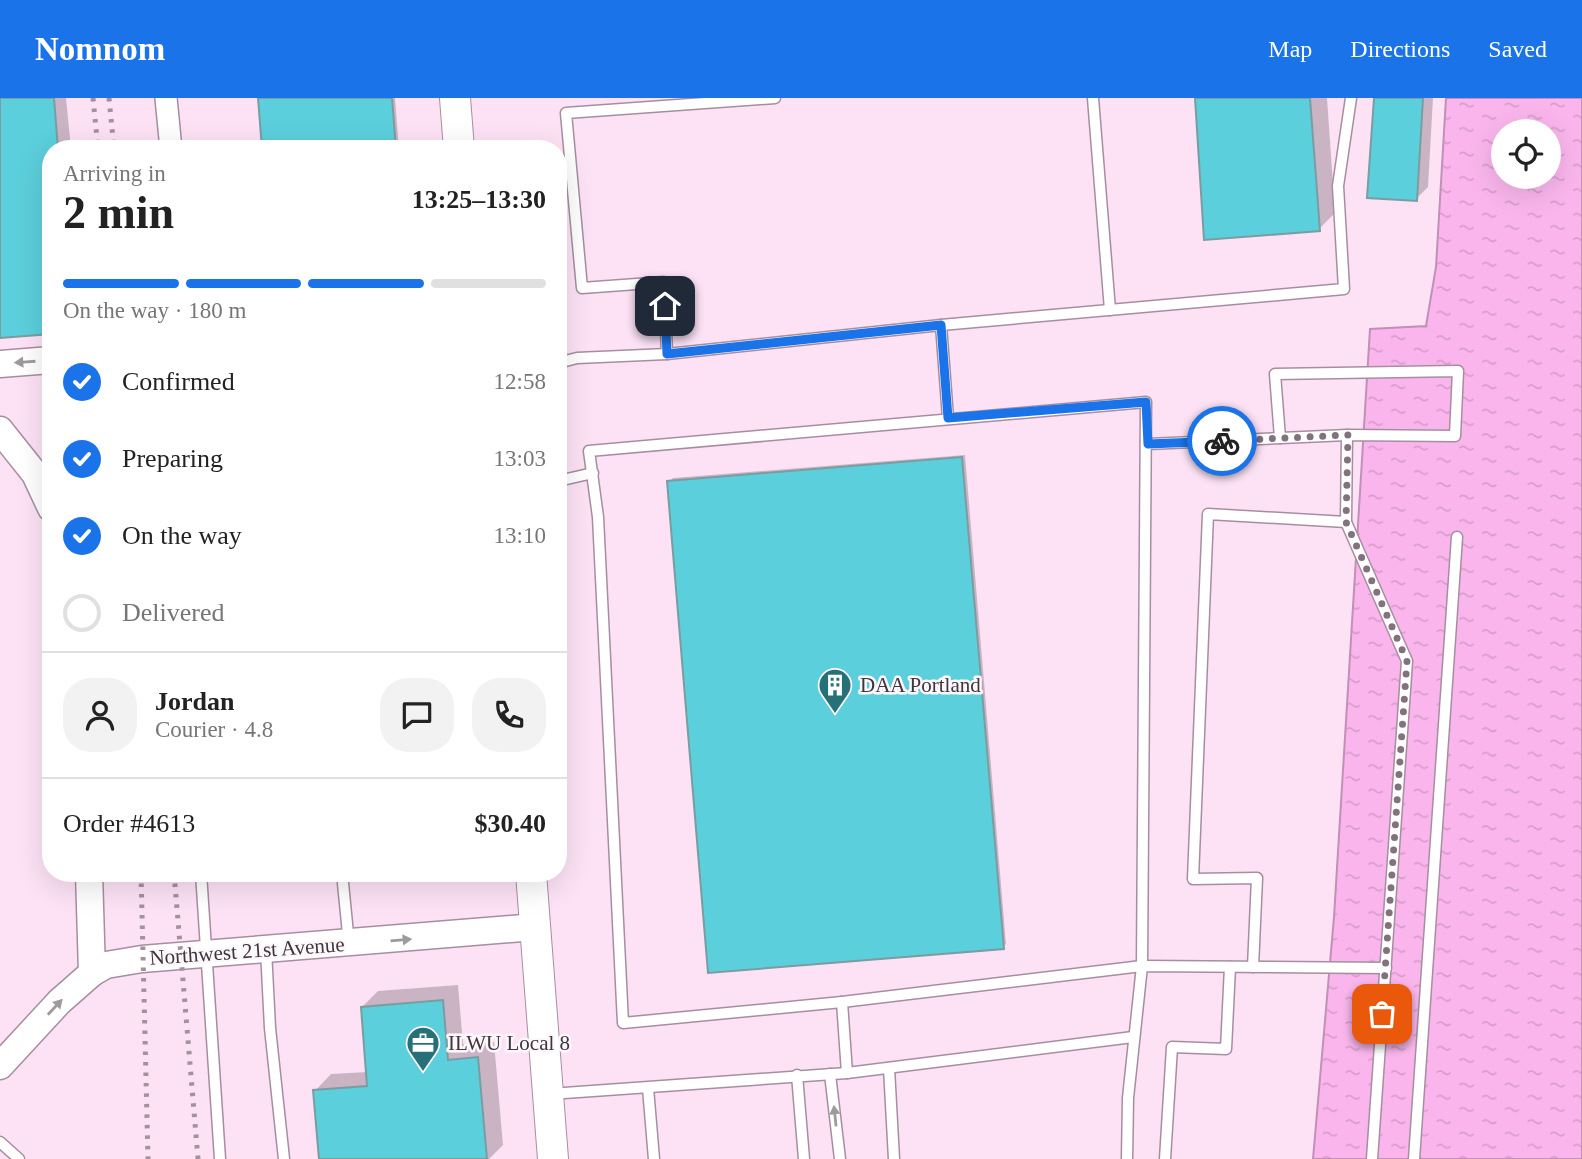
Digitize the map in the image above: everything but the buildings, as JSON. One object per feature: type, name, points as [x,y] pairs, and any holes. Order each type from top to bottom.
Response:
[{"type":"main road","points":[[455,98],[458,140]]},
{"type":"main road","points":[[532,882],[553,1159]]},
{"type":"street","points":[[166,98],[171,140]]},
{"type":"street","points":[[0,363],[42,361]]},
{"type":"street","points":[[0,430],[35,474],[42,489]]},
{"type":"street","points":[[89,882],[92,973]]},
{"type":"street","name":"Northwest 21st Avenue","points":[[0,1066],[59,1002],[92,973],[107,965],[142,959],[535,928]]},
{"type":"lane","points":[[667,354],[664,282],[582,288],[566,113],[775,98]]},
{"type":"lane","points":[[1093,98],[1110,310]]},
{"type":"lane","points":[[567,361],[667,354],[941,325],[1344,289],[1338,186],[1351,98]]},
{"type":"lane","points":[[941,325],[948,418]]},
{"type":"lane","points":[[1148,444],[1348,435],[1455,436],[1458,371],[1275,374],[1280,438]]},
{"type":"lane","points":[[1127,1159],[1133,1037],[1142,966],[1148,444],[1146,402],[589,451],[598,517],[623,1023],[842,1002],[1142,966],[1386,968]]},
{"type":"lane","points":[[1348,435],[1346,522],[1407,661],[1372,1159]]},
{"type":"lane","points":[[567,479],[593,473]]},
{"type":"lane","points":[[1253,967],[1257,878],[1193,879],[1208,514],[1346,522]]},
{"type":"lane","points":[[1414,1159],[1457,537]]},
{"type":"lane","points":[[201,882],[220,1159]]},
{"type":"lane","points":[[343,882],[349,944]]},
{"type":"lane","points":[[267,950],[270,1028],[284,1159]]},
{"type":"lane","points":[[1165,1159],[1172,1047],[1226,1049],[1230,967]]},
{"type":"lane","points":[[842,1002],[847,1073]]},
{"type":"lane","points":[[547,1095],[847,1073],[1133,1037]]},
{"type":"lane","points":[[889,1068],[894,1159]]},
{"type":"lane","points":[[830,1074],[840,1159]]},
{"type":"lane","points":[[797,1075],[804,1159]]},
{"type":"lane","points":[[648,1088],[654,1159]]},
{"type":"lane","points":[[0,1142],[19,1159]]},
{"type":"water","points":[[1446,98],[1582,98],[1582,1159],[1313,1159],[1334,917],[1370,329],[1426,326],[1436,267]]},
{"type":"railway","points":[[93,98],[97,140]]},
{"type":"railway","points":[[109,98],[113,140]]},
{"type":"railway","points":[[141,882],[148,1159]]},
{"type":"railway","points":[[175,882],[198,1159]]},
{"type":"way so far","points":[[1222,441],[1348,435],[1346,522],[1407,661],[1382,1014]]},
{"type":"place","name":"DAA Portland","points":[[835,715]]},
{"type":"place","name":"ILWU Local 8","points":[[423,1073]]},
{"type":"route","points":[[665,306],[667,354],[941,325],[948,418],[1146,402],[1148,444],[1222,441]]}]
